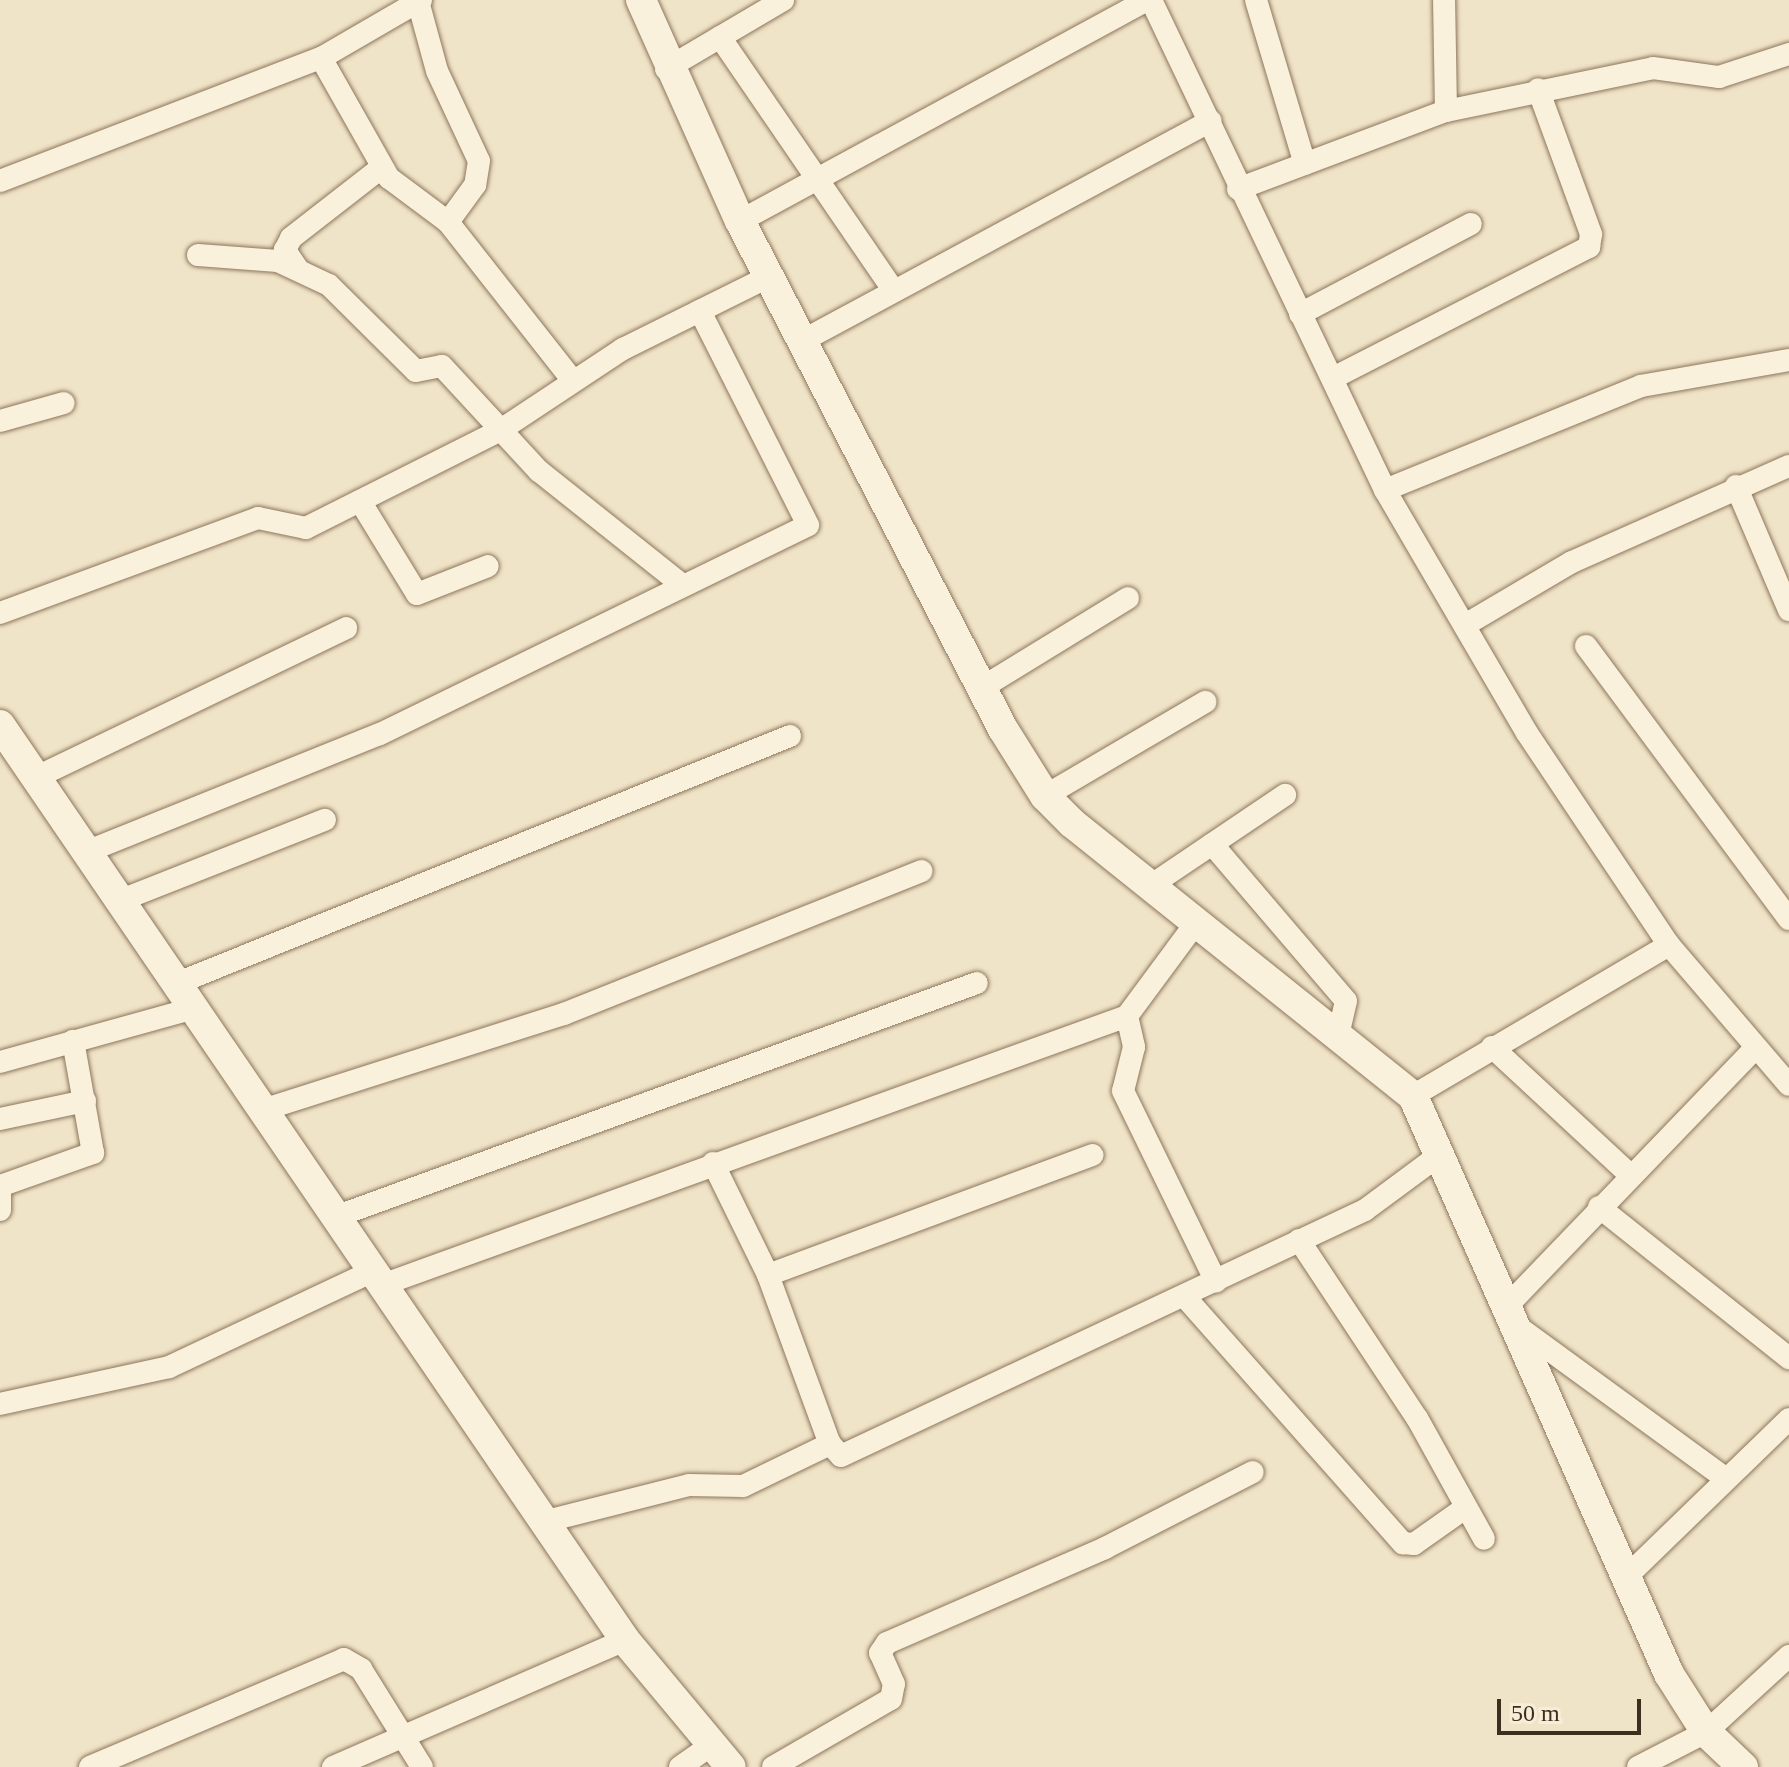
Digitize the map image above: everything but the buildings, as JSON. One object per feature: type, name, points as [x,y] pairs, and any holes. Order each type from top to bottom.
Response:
[{"type":"street","points":[[641,0],[666,69],[740,221],[983,687],[1045,796],[1150,886],[1198,920],[1413,1096],[1624,1579],[1706,1732],[1743,1767]]},
{"type":"street","points":[[666,69],[783,0]]},
{"type":"street","points":[[740,221],[816,176],[1149,0],[1211,121],[1238,189],[1333,378],[1385,490],[1527,733],[1669,945],[1755,1048],[1786,1077]]},
{"type":"street","points":[[1256,0],[1305,164]]},
{"type":"street","points":[[1444,0],[1446,111]]},
{"type":"street","points":[[0,181],[321,58],[420,2],[440,80],[479,161],[475,185],[448,222]]},
{"type":"street","points":[[720,37],[893,290]]},
{"type":"street","points":[[1238,189],[1446,111],[1538,89],[1653,68],[1709,79],[1789,54]]},
{"type":"street","points":[[321,58],[381,168],[448,222],[573,381]]},
{"type":"street","points":[[1333,378],[1589,247],[1591,234],[1538,89]]},
{"type":"street","points":[[802,341],[1211,121]]},
{"type":"street","points":[[297,268],[285,250],[291,238],[381,168]]},
{"type":"street","points":[[1300,314],[1471,224]]},
{"type":"street","points":[[198,255],[257,256],[297,268],[342,295],[416,371],[442,366],[499,431],[681,584]]},
{"type":"street","points":[[0,613],[258,518],[306,528],[499,431],[573,381],[770,276]]},
{"type":"street","points":[[91,850],[380,734],[810,520],[717,303]]},
{"type":"street","points":[[1385,490],[1641,386],[1789,360]]},
{"type":"street","points":[[0,421],[64,403]]},
{"type":"street","points":[[1465,625],[1572,562],[1736,486],[1789,466]]},
{"type":"street","points":[[1736,486],[1789,610]]},
{"type":"street","points":[[360,501],[417,594],[488,566]]},
{"type":"street","points":[[983,687],[1128,598]]},
{"type":"street","points":[[39,776],[346,628]]},
{"type":"street","points":[[1586,646],[1789,919]]},
{"type":"street","points":[[1045,796],[1205,702]]},
{"type":"street","points":[[0,725],[91,850],[335,1217],[547,1521],[625,1640],[721,1756],[680,1767]]},
{"type":"street","points":[[178,983],[790,736]]},
{"type":"street","points":[[1150,886],[1285,795]]},
{"type":"street","points":[[124,899],[325,820]]},
{"type":"street","points":[[1212,844],[1346,1001],[1338,1035]]},
{"type":"street","points":[[263,1110],[564,1014],[921,871]]},
{"type":"street","points":[[0,1404],[169,1367],[377,1278],[713,1163],[1135,1007],[1198,920]]},
{"type":"street","points":[[1413,1096],[1669,945]]},
{"type":"street","points":[[335,1217],[977,983]]},
{"type":"street","points":[[1135,1007],[1134,1047],[1123,1091],[1216,1282]]},
{"type":"street","points":[[0,1062],[195,1008]]},
{"type":"street","points":[[0,1210],[0,1187],[93,1153],[73,1041]]},
{"type":"street","points":[[1492,1047],[1629,1174]]},
{"type":"street","points":[[1512,1317],[1599,1207],[1755,1048]]},
{"type":"street","points":[[0,1119],[85,1101]]},
{"type":"street","points":[[768,1275],[1093,1155]]},
{"type":"street","points":[[713,1163],[768,1275],[830,1444],[837,1455],[847,1455],[1216,1282],[1403,1185],[1438,1156]]},
{"type":"street","points":[[1599,1207],[1789,1358]]},
{"type":"street","points":[[1299,1240],[1417,1418],[1484,1539]]},
{"type":"street","points":[[1185,1297],[1403,1543],[1414,1544],[1465,1508]]},
{"type":"street","points":[[1512,1317],[1725,1478]]},
{"type":"street","points":[[1624,1579],[1789,1419]]},
{"type":"street","points":[[547,1521],[689,1485],[743,1486],[830,1444]]},
{"type":"street","points":[[773,1767],[891,1699],[894,1684],[880,1653],[887,1643],[1105,1548],[1253,1472]]},
{"type":"street","points":[[333,1767],[625,1640]]},
{"type":"street","points":[[1650,1762],[1706,1732],[1789,1656]]},
{"type":"street","points":[[90,1767],[344,1659],[361,1669],[405,1735],[422,1767]]}]
